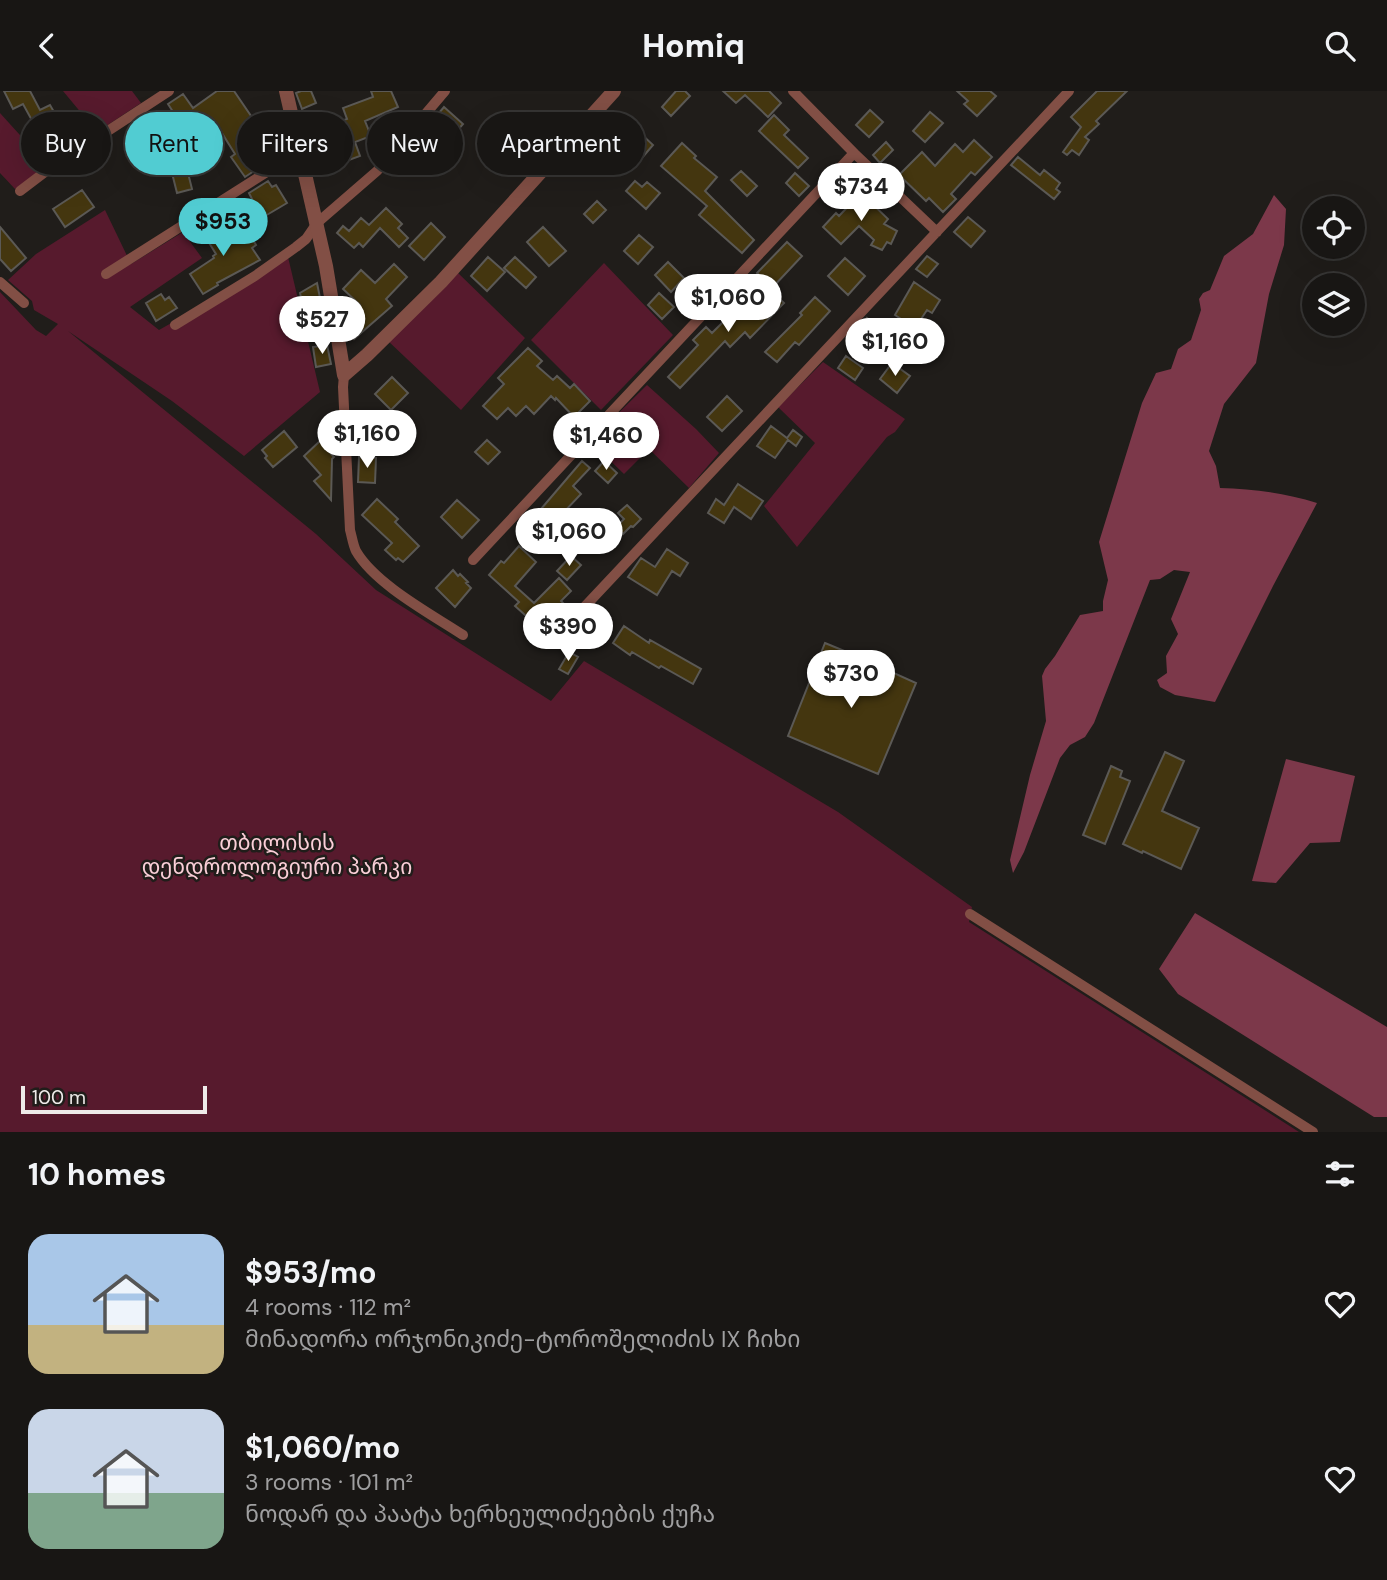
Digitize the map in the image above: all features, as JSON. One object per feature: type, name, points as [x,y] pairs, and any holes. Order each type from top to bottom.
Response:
[{"type":"street","points":[[20,191],[169,91]]},
{"type":"street","points":[[286,91],[291,112]]},
{"type":"street","points":[[175,325],[255,276],[306,239],[317,223],[377,171],[445,91]]},
{"type":"street","points":[[344,375],[441,282],[614,91]]},
{"type":"street","points":[[793,91],[937,232]]},
{"type":"street","points":[[560,633],[1065,95],[1052,91]]},
{"type":"street","points":[[473,560],[855,153]]},
{"type":"street","points":[[106,274],[263,175]]},
{"type":"street","points":[[306,175],[326,266],[344,375],[349,530],[356,551],[387,585],[463,635]]},
{"type":"street","points":[[0,282],[24,303]]},
{"type":"street","points":[[970,914],[1313,1132]]},
{"type":"green space","points":[[63,91],[132,91],[141,103],[111,123],[111,112],[80,112]]},
{"type":"green space","points":[[0,113],[21,136],[21,175],[35,175],[15,189],[0,173]]},
{"type":"green space","name":"თბილისის დენდროლოგიური პარკი","points":[[105,210],[131,264],[183,232],[202,258],[130,307],[159,330],[288,257],[320,392],[244,456],[172,401],[68,331],[316,534],[376,590],[551,701],[584,661],[838,812],[972,907],[969,922],[1299,1132],[0,1132],[0,292],[36,330],[46,336],[58,324],[34,310],[32,301],[8,280],[36,254]]},
{"type":"green space","points":[[604,263],[673,335],[601,410],[531,340]]},
{"type":"green space","points":[[456,271],[525,338],[461,410],[387,340]]},
{"type":"green space","points":[[823,362],[905,419],[895,432],[887,437],[797,547],[764,506],[815,443],[778,407]]},
{"type":"green space","points":[[647,385],[719,453],[689,488],[649,449],[624,474],[590,441]]},
{"type":"shaded area","points":[[1274,195],[1286,209],[1284,245],[1269,294],[1256,363],[1224,404],[1209,451],[1216,466],[1220,488],[1269,492],[1317,503],[1215,702],[1175,695],[1160,687],[1157,680],[1167,673],[1166,656],[1178,634],[1171,619],[1190,572],[1174,570],[1160,579],[1150,580],[1094,723],[1085,737],[1070,745],[1060,758],[1024,852],[1013,873],[1010,860],[1046,721],[1042,676],[1080,615],[1103,611],[1108,580],[1099,542],[1142,403],[1156,373],[1171,369],[1178,349],[1191,340],[1201,310],[1199,299],[1203,293],[1210,290],[1224,256],[1253,234]]},
{"type":"shaded area","points":[[1286,759],[1355,776],[1340,842],[1310,843],[1276,883],[1252,881]]},
{"type":"shaded area","points":[[1195,913],[1387,1027],[1387,1117],[1374,1117],[1178,994],[1159,969]]},
{"type":"building","points":[[4,91],[30,91],[40,110],[50,105],[54,112],[27,112],[23,104],[13,109]]},
{"type":"building","points":[[217,91],[234,91],[248,112],[237,112],[237,166],[231,157],[235,154],[223,135],[223,112],[173,112],[168,104],[183,94],[193,108]]},
{"type":"building","points":[[311,91],[316,103],[302,109],[296,93]]},
{"type":"building","points":[[371,91],[391,91],[398,107],[386,112],[367,112],[367,138],[355,142],[360,156],[353,159],[353,112],[344,112],[343,108],[373,97]]},
{"type":"building","points":[[676,91],[685,91],[690,96],[671,116],[662,107]]},
{"type":"building","points":[[723,91],[769,91],[781,103],[768,117],[745,95],[736,103]]},
{"type":"building","points":[[957,91],[990,91],[996,96],[977,116],[964,104],[968,101]]},
{"type":"building","points":[[1097,91],[1127,91],[1096,121],[1099,124],[1085,137],[1089,140],[1079,155],[1072,150],[1067,155],[1063,152],[1081,127],[1071,117]]},
{"type":"building","points":[[870,110],[883,122],[869,137],[856,125]]},
{"type":"building","points":[[930,112],[943,123],[925,142],[913,131]]},
{"type":"building","points":[[774,115],[789,130],[784,135],[808,158],[798,168],[759,131]]},
{"type":"building","points":[[645,138],[653,145],[645,154]]},
{"type":"building","points":[[974,140],[992,157],[975,175],[971,172],[951,194],[956,199],[943,212],[929,198],[926,201],[899,175],[922,152],[935,166],[955,144],[963,152]]},
{"type":"building","points":[[886,142],[893,150],[880,163],[873,155]]},
{"type":"building","points":[[682,143],[696,156],[694,158],[717,177],[705,191],[754,240],[742,253],[699,215],[707,206],[661,166]]},
{"type":"building","points":[[1018,157],[1040,175],[1044,170],[1060,183],[1056,189],[1060,192],[1054,199],[1011,165]]},
{"type":"building","points":[[741,171],[757,186],[747,196],[731,180]]},
{"type":"building","points":[[795,173],[809,186],[799,196],[786,183]]},
{"type":"building","points":[[172,175],[188,175],[192,189],[177,193]]},
{"type":"building","points":[[268,181],[272,187],[276,185],[287,203],[260,219],[249,201],[252,199],[249,193]]},
{"type":"building","points":[[635,181],[642,187],[647,182],[660,193],[646,209],[626,191]]},
{"type":"building","points":[[82,190],[94,207],[65,227],[53,209]]},
{"type":"building","points":[[861,193],[888,219],[884,224],[897,231],[891,244],[887,242],[882,250],[871,245],[874,240],[859,226],[841,244],[823,227],[836,213],[839,216]]},
{"type":"building","points":[[597,201],[606,210],[593,223],[584,214]]},
{"type":"building","points":[[386,208],[402,224],[398,228],[408,238],[399,247],[380,228],[363,247],[359,243],[354,248],[337,233],[343,226],[349,231],[361,218],[369,225]]},
{"type":"building","points":[[968,217],[985,231],[971,247],[954,232]]},
{"type":"building","points":[[209,218],[227,246],[249,233],[256,245],[252,248],[260,260],[217,283],[218,285],[203,294],[190,274],[216,254],[198,225]]},
{"type":"building","points":[[431,223],[445,237],[424,260],[409,246]]},
{"type":"building","points":[[0,227],[26,258],[11,271],[0,259]]},
{"type":"building","points":[[543,227],[566,251],[549,266],[527,242]]},
{"type":"building","points":[[639,235],[653,247],[638,264],[624,251]]},
{"type":"building","points":[[787,242],[802,256],[772,288],[757,273]]},
{"type":"building","points":[[927,256],[938,264],[927,277],[916,269]]},
{"type":"building","points":[[488,257],[505,272],[487,291],[471,276]]},
{"type":"building","points":[[515,257],[536,277],[526,288],[504,268]]},
{"type":"building","points":[[845,258],[865,276],[848,295],[828,276]]},
{"type":"building","points":[[668,262],[684,278],[671,292],[655,275]]},
{"type":"building","points":[[394,264],[407,277],[386,299],[392,306],[354,339],[347,331],[345,319],[360,305],[343,289],[361,270],[375,283]]},
{"type":"building","points":[[914,282],[940,300],[932,313],[927,310],[915,328],[895,315]]},
{"type":"building","points":[[317,283],[324,318],[306,321],[300,293]]},
{"type":"building","points":[[768,288],[784,303],[750,338],[745,332],[730,347],[725,341],[680,388],[668,377],[698,345],[693,340],[706,327],[712,333],[745,300],[751,306]]},
{"type":"building","points":[[659,293],[674,307],[662,319],[648,305]]},
{"type":"building","points":[[161,294],[165,300],[169,297],[177,308],[156,321],[146,303]]},
{"type":"building","points":[[815,297],[830,311],[799,345],[795,342],[777,362],[765,352],[802,315],[800,313]]},
{"type":"building","points":[[867,318],[888,334],[878,347],[857,331]]},
{"type":"building","points":[[327,345],[331,364],[316,367],[313,347]]},
{"type":"building","points":[[528,348],[542,361],[537,366],[553,380],[557,376],[570,388],[574,384],[590,401],[574,417],[551,396],[534,414],[526,406],[516,416],[508,408],[497,419],[483,406],[504,384],[498,378]]},
{"type":"building","points":[[846,356],[863,368],[855,380],[838,368]]},
{"type":"building","points":[[892,363],[910,376],[897,393],[880,379]]},
{"type":"building","points":[[392,377],[408,393],[391,410],[375,394]]},
{"type":"building","points":[[727,396],[742,411],[722,431],[707,417]]},
{"type":"building","points":[[366,412],[367,429],[355,430],[354,413]]},
{"type":"building","points":[[771,426],[787,438],[793,430],[802,437],[796,446],[788,440],[775,458],[757,446]]},
{"type":"building","points":[[284,431],[297,447],[273,467],[262,450]]},
{"type":"building","points":[[487,440],[500,452],[488,464],[475,452]]},
{"type":"building","points":[[320,441],[334,457],[331,500],[314,481],[321,475],[304,456]]},
{"type":"building","points":[[359,457],[376,458],[375,483],[358,482]]},
{"type":"building","points":[[582,461],[590,468],[573,486],[581,494],[563,513],[570,520],[562,529],[541,509]]},
{"type":"building","points":[[604,461],[617,473],[608,483],[595,471]]},
{"type":"building","points":[[738,484],[763,501],[751,519],[734,507],[724,523],[708,513],[716,499],[724,505]]},
{"type":"building","points":[[377,499],[398,519],[395,522],[419,546],[403,562],[398,558],[396,560],[385,550],[392,543],[362,515]]},
{"type":"building","points":[[457,500],[479,520],[462,538],[441,517]]},
{"type":"building","points":[[627,505],[641,519],[623,534],[616,527],[624,519],[618,513]]},
{"type":"building","points":[[519,546],[536,562],[515,586],[534,603],[559,578],[571,591],[561,601],[565,605],[553,617],[546,610],[534,623],[515,606],[519,602],[489,575]]},
{"type":"building","points":[[667,549],[688,563],[680,576],[672,571],[657,595],[628,577],[641,558],[655,567]]},
{"type":"building","points":[[571,556],[581,565],[567,580],[557,571]]},
{"type":"building","points":[[453,570],[468,582],[466,583],[471,588],[455,607],[436,588]]},
{"type":"building","points":[[624,626],[649,643],[650,640],[701,669],[693,684],[632,652],[630,655],[613,643]]},
{"type":"building","points":[[825,643],[859,657],[854,668],[880,679],[885,669],[916,683],[878,774],[788,736]]},
{"type":"building","points":[[569,652],[578,657],[568,674],[559,669]]},
{"type":"building","points":[[1165,752],[1184,761],[1162,811],[1199,828],[1181,869],[1123,844]]},
{"type":"building","points":[[1111,766],[1122,771],[1120,777],[1130,781],[1105,844],[1083,835]]}]
